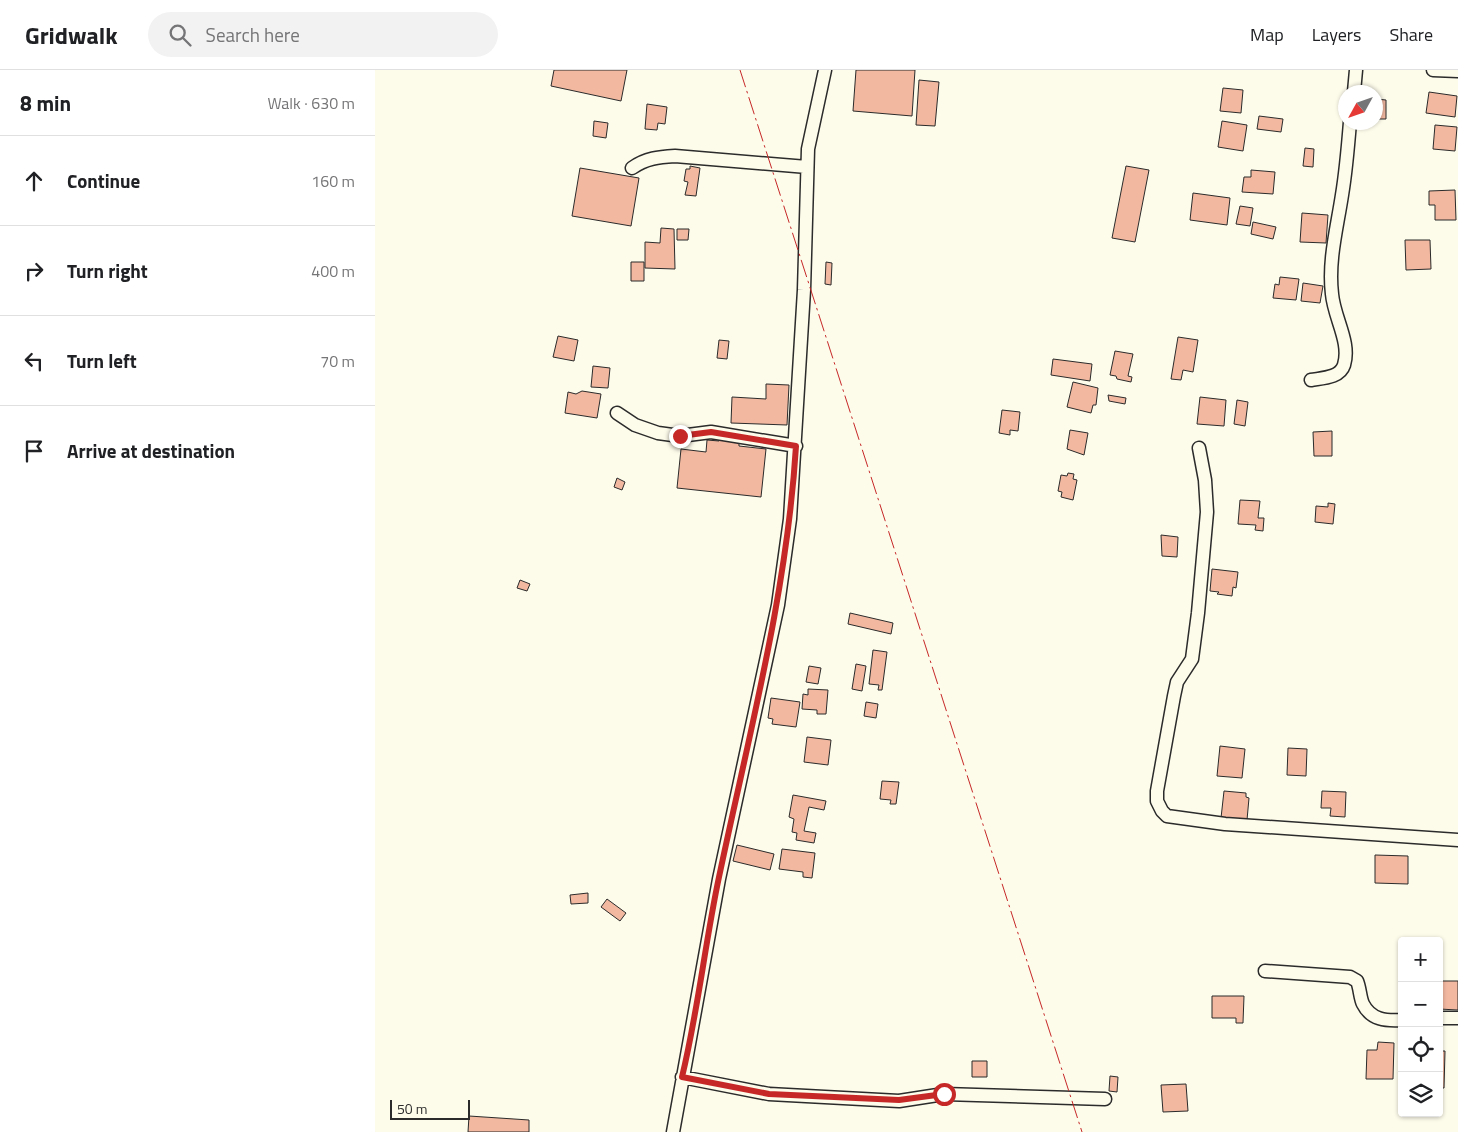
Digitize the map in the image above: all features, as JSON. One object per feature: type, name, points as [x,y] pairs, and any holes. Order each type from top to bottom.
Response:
[{"type":"street","points":[[673,1132],[719,879],[778,605],[790,519],[796,446],[808,149],[825,70]]},
{"type":"street","points":[[1355,85],[1356,70]]},
{"type":"street","points":[[1433,70],[1458,71]]},
{"type":"street","points":[[1311,380],[1338,374],[1343,368],[1346,355],[1345,340],[1334,311],[1331,265],[1342,195],[1349,130]]},
{"type":"street","points":[[632,168],[642,161],[657,157],[675,156],[807,167]]},
{"type":"street","points":[[617,413],[635,425],[658,433],[680,436],[711,432],[796,446]]},
{"type":"street","points":[[1199,448],[1205,480],[1207,512],[1198,614],[1192,659],[1177,682],[1174,696],[1157,791],[1162,810],[1167,816],[1225,824],[1458,840]]},
{"type":"street","points":[[1265,971],[1349,977],[1357,981],[1362,1003],[1373,1016],[1386,1020],[1398,1020]]},
{"type":"street","points":[[1443,1018],[1458,1018]]},
{"type":"street","points":[[682,1077],[769,1094],[899,1100],[944,1094],[1105,1099]]},
{"type":"building","points":[[554,70],[627,70],[621,101],[551,86]]},
{"type":"building","points":[[856,70],[915,70],[912,116],[853,111]]},
{"type":"building","points":[[919,80],[939,82],[935,126],[916,125]]},
{"type":"building","points":[[1223,88],[1243,90],[1241,113],[1220,111]]},
{"type":"building","points":[[1429,92],[1457,96],[1455,117],[1426,113]]},
{"type":"building","points":[[1383,100],[1386,100],[1386,119],[1383,119]]},
{"type":"building","points":[[647,104],[667,107],[665,124],[658,123],[657,130],[645,129]]},
{"type":"building","points":[[1259,116],[1283,119],[1281,132],[1257,129]]},
{"type":"building","points":[[594,121],[608,123],[606,138],[593,136]]},
{"type":"building","points":[[1222,121],[1247,125],[1243,151],[1218,147]]},
{"type":"building","points":[[1435,125],[1457,127],[1455,151],[1433,149]]},
{"type":"building","points":[[1305,148],[1314,149],[1313,167],[1303,166]]},
{"type":"building","points":[[690,166],[700,168],[696,196],[685,195],[688,182],[684,181],[686,169],[690,169]]},
{"type":"building","points":[[1126,166],[1149,170],[1135,242],[1112,238]]},
{"type":"building","points":[[580,168],[639,178],[631,226],[572,216]]},
{"type":"building","points":[[1251,170],[1275,172],[1273,194],[1242,192],[1244,177],[1251,177]]},
{"type":"building","points":[[1455,190],[1456,220],[1435,220],[1435,205],[1429,205],[1429,191]]},
{"type":"building","points":[[1193,193],[1230,198],[1227,225],[1190,220]]},
{"type":"building","points":[[1240,206],[1253,208],[1250,226],[1236,224]]},
{"type":"building","points":[[1302,213],[1328,215],[1326,243],[1300,242]]},
{"type":"building","points":[[1253,222],[1276,227],[1273,239],[1251,234]]},
{"type":"building","points":[[661,228],[674,229],[675,269],[645,268],[645,242],[660,243]]},
{"type":"building","points":[[677,229],[689,229],[688,240],[677,240]]},
{"type":"building","points":[[1405,240],[1430,240],[1431,269],[1406,270]]},
{"type":"building","points":[[631,262],[644,262],[644,281],[631,281]]},
{"type":"building","points":[[826,262],[832,263],[831,285],[825,284]]},
{"type":"building","points":[[1280,277],[1299,279],[1296,300],[1273,298],[1275,284],[1279,285]]},
{"type":"building","points":[[1303,283],[1323,286],[1320,303],[1301,301]]},
{"type":"building","points":[[558,336],[578,340],[574,361],[553,357]]},
{"type":"building","points":[[1178,337],[1198,340],[1193,372],[1183,370],[1181,380],[1171,379]]},
{"type":"building","points":[[719,340],[729,341],[727,359],[717,358]]},
{"type":"building","points":[[1115,351],[1133,354],[1128,376],[1132,377],[1131,382],[1117,379],[1116,376],[1110,375]]},
{"type":"building","points":[[1053,359],[1092,364],[1090,381],[1051,375]]},
{"type":"building","points":[[593,366],[610,368],[608,388],[591,387]]},
{"type":"building","points":[[1073,382],[1098,388],[1096,405],[1093,405],[1091,413],[1067,407]]},
{"type":"building","points":[[766,384],[789,385],[787,425],[731,423],[732,397],[766,399]]},
{"type":"building","points":[[582,391],[601,394],[597,418],[565,413],[568,392],[576,394]]},
{"type":"building","points":[[1108,395],[1126,398],[1125,404],[1109,401]]},
{"type":"building","points":[[1200,397],[1226,400],[1224,426],[1197,424]]},
{"type":"building","points":[[1237,400],[1248,402],[1245,426],[1234,424]]},
{"type":"building","points":[[1002,410],[1020,412],[1018,431],[1010,430],[1010,435],[999,433]]},
{"type":"building","points":[[1070,430],[1088,433],[1084,455],[1067,449]]},
{"type":"building","points":[[1332,431],[1332,456],[1314,456],[1313,432]]},
{"type":"building","points":[[721,438],[739,440],[739,446],[766,449],[761,497],[677,488],[681,449],[706,452],[707,440],[719,441]]},
{"type":"building","points":[[1068,473],[1074,474],[1073,479],[1077,480],[1073,500],[1061,497],[1062,492],[1058,491],[1061,475],[1067,476]]},
{"type":"building","points":[[617,478],[625,482],[622,490],[614,487]]},
{"type":"building","points":[[1240,500],[1260,501],[1258,518],[1264,518],[1263,531],[1255,530],[1256,525],[1238,524]]},
{"type":"building","points":[[1328,503],[1335,504],[1333,524],[1315,522],[1316,506],[1328,507]]},
{"type":"building","points":[[1161,535],[1178,537],[1177,557],[1162,556]]},
{"type":"building","points":[[1212,569],[1238,572],[1236,588],[1233,587],[1232,596],[1210,591]]},
{"type":"building","points":[[520,580],[530,584],[527,591],[517,588]]},
{"type":"building","points":[[850,613],[893,623],[891,634],[848,624]]},
{"type":"building","points":[[873,650],[887,652],[882,690],[878,690],[879,685],[869,684]]},
{"type":"building","points":[[856,664],[866,666],[862,691],[852,689]]},
{"type":"building","points":[[809,666],[821,668],[818,684],[806,682]]},
{"type":"building","points":[[808,689],[828,690],[826,714],[817,714],[817,710],[802,709],[803,694],[808,695]]},
{"type":"building","points":[[771,698],[800,702],[796,727],[772,724],[773,719],[768,718]]},
{"type":"building","points":[[866,702],[878,704],[876,718],[864,716]]},
{"type":"building","points":[[807,737],[831,740],[828,765],[804,762]]},
{"type":"building","points":[[1220,746],[1245,749],[1242,778],[1217,776]]},
{"type":"building","points":[[1288,748],[1307,749],[1306,776],[1287,775]]},
{"type":"building","points":[[882,781],[899,782],[896,804],[890,804],[891,800],[880,799]]},
{"type":"building","points":[[1224,791],[1246,793],[1246,797],[1249,798],[1247,820],[1221,818]]},
{"type":"building","points":[[1322,791],[1346,792],[1345,817],[1330,816],[1331,808],[1321,808]]},
{"type":"building","points":[[793,795],[826,801],[824,810],[809,807],[804,831],[816,833],[814,843],[796,840],[797,833],[792,832],[794,819],[789,817]]},
{"type":"building","points":[[737,845],[774,854],[770,870],[733,861]]},
{"type":"building","points":[[782,849],[815,853],[812,878],[803,877],[803,872],[779,869]]},
{"type":"building","points":[[1375,855],[1408,856],[1408,884],[1375,883]]},
{"type":"building","points":[[588,893],[588,903],[571,904],[570,895]]},
{"type":"building","points":[[607,899],[626,913],[620,921],[601,907]]},
{"type":"building","points":[[1443,981],[1458,981],[1458,1010],[1443,1009]]},
{"type":"building","points":[[1212,996],[1244,996],[1243,1023],[1236,1023],[1236,1018],[1212,1018]]},
{"type":"building","points":[[1378,1042],[1394,1043],[1393,1079],[1366,1079],[1367,1050],[1377,1050]]},
{"type":"building","points":[[1443,1051],[1445,1051],[1444,1088]]},
{"type":"building","points":[[972,1061],[987,1061],[987,1077],[972,1077]]},
{"type":"building","points":[[1110,1076],[1118,1077],[1117,1092],[1109,1091]]},
{"type":"building","points":[[1186,1084],[1188,1111],[1163,1112],[1161,1085]]},
{"type":"building","points":[[469,1116],[529,1120],[529,1132],[468,1132]]},
{"type":"power","points":[[740,70],[1082,1132]]},
{"type":"route","points":[[680,436],[711,432],[796,446],[790,519],[778,605],[719,879],[687,1059],[682,1077],[769,1094],[899,1100],[944,1094]]}]
